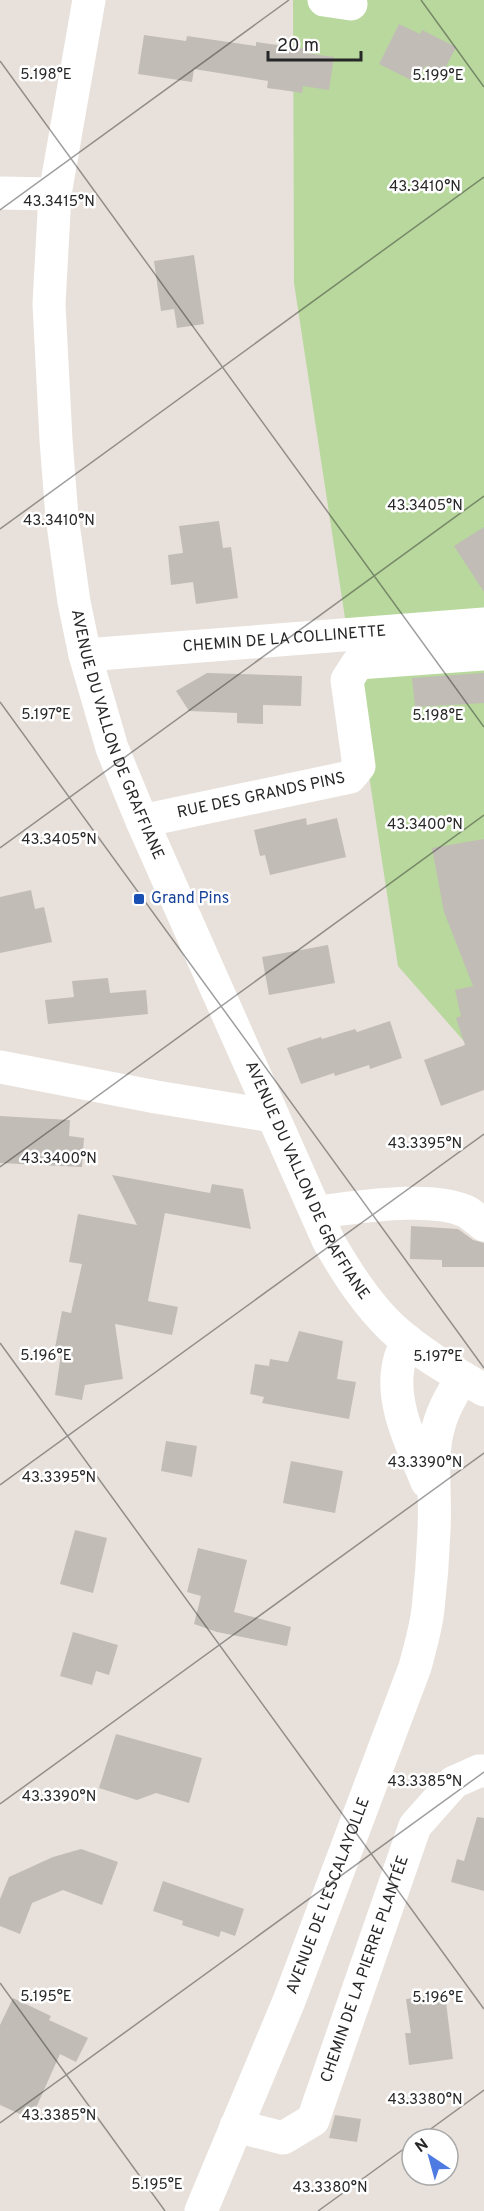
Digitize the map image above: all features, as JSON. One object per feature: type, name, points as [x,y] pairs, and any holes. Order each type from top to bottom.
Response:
[{"type":"street","name":"AVENUE DU VALLON DE GRAFFIANE","points":[[89,0],[55,194],[49,304],[62,517],[74,602],[85,655],[112,748],[142,821],[316,1212],[345,1270],[381,1317],[408,1341],[474,1384]]},
{"type":"street","points":[[0,193],[55,194]]},
{"type":"street","name":"CHEMIN DE LA COLLINETTE","points":[[85,655],[484,624]]},
{"type":"street","name":"RUE DES GRANDS PINS","points":[[142,821],[350,777],[359,766],[347,680],[358,663],[484,654]]},
{"type":"street","points":[[0,1067],[156,1097],[273,1116]]},
{"type":"street","points":[[316,1212],[414,1203],[465,1211],[484,1225]]},
{"type":"street","name":"AVENUE DE L'ESCALAYOLLE","points":[[408,1341],[400,1358],[397,1379],[398,1395],[402,1414],[434,1501]]},
{"type":"street","name":"AVENUE DE L'ESCALAYOLLE","points":[[201,2211],[289,2001],[416,1667],[428,1610],[434,1529],[434,1446],[437,1427],[443,1409],[474,1384]]},
{"type":"street","name":"CHEMIN DE LA PIERRE PLANTÉE","points":[[236,2126],[283,2138],[313,2120],[415,1826],[454,1782],[484,1771]]},
{"type":"green space","points":[[293,0],[484,0],[484,1064],[398,966],[294,283]]},
{"type":"building","points":[[399,24],[420,34],[422,30],[456,47],[442,75],[425,66],[417,83],[379,64]]},
{"type":"building","points":[[144,35],[186,41],[187,36],[256,46],[256,42],[306,49],[306,53],[334,57],[329,90],[303,86],[302,93],[267,88],[268,81],[194,69],[192,82],[138,74]]},
{"type":"building","points":[[194,255],[204,324],[177,328],[174,309],[161,311],[154,261]]},
{"type":"building","points":[[219,521],[223,548],[231,547],[238,598],[196,604],[193,582],[171,585],[168,555],[183,553],[179,526]]},
{"type":"building","points":[[484,527],[484,592],[454,546]]},
{"type":"building","points":[[207,673],[302,676],[301,706],[263,705],[263,724],[237,723],[237,713],[189,711],[176,691]]},
{"type":"building","points":[[484,673],[484,703],[415,707],[412,678]]},
{"type":"building","points":[[306,818],[307,825],[337,818],[346,857],[270,875],[265,855],[260,856],[254,830]]},
{"type":"building","points":[[484,839],[484,1090],[441,1106],[424,1060],[465,1045],[456,1018],[461,1016],[455,990],[473,986],[444,912],[432,848]]},
{"type":"building","points":[[31,890],[35,909],[44,907],[52,942],[0,953],[0,897]]},
{"type":"building","points":[[328,945],[335,983],[269,995],[262,957]]},
{"type":"building","points":[[108,978],[110,993],[146,990],[148,1014],[48,1024],[45,1000],[74,997],[72,981]]},
{"type":"building","points":[[390,1021],[402,1058],[370,1069],[369,1065],[301,1084],[287,1048],[355,1029],[357,1032]]},
{"type":"building","points":[[0,1116],[70,1120],[69,1136],[84,1138],[82,1167],[0,1163]]},
{"type":"building","points":[[112,1175],[210,1193],[212,1184],[243,1189],[251,1229],[165,1213],[148,1301],[178,1307],[172,1335],[115,1324],[123,1379],[85,1385],[82,1400],[55,1395],[61,1354],[54,1353],[62,1311],[71,1313],[82,1264],[69,1262],[78,1214],[137,1225]]},
{"type":"building","points":[[411,1226],[458,1229],[473,1240],[484,1243],[484,1267],[442,1267],[442,1260],[410,1259]]},
{"type":"building","points":[[299,1331],[343,1341],[337,1379],[356,1382],[349,1419],[262,1403],[264,1397],[250,1394],[255,1364],[269,1366],[270,1359],[288,1362]]},
{"type":"building","points":[[166,1441],[197,1446],[192,1477],[161,1471]]},
{"type":"building","points":[[291,1461],[343,1471],[335,1513],[283,1503]]},
{"type":"building","points":[[75,1530],[107,1538],[93,1593],[60,1584]]},
{"type":"building","points":[[198,1548],[247,1560],[234,1612],[291,1627],[287,1646],[217,1632],[194,1624],[201,1596],[187,1592]]},
{"type":"building","points":[[73,1632],[118,1645],[109,1675],[96,1671],[92,1685],[60,1676]]},
{"type":"building","points":[[116,1734],[202,1758],[189,1803],[156,1793],[137,1800],[99,1788]]},
{"type":"building","points":[[477,1817],[484,1818],[484,1891],[451,1882],[457,1859],[464,1861]]},
{"type":"building","points":[[81,1849],[118,1862],[102,1905],[63,1890],[32,1903],[20,1934],[0,1926],[0,1899],[9,1877],[53,1857]]},
{"type":"building","points":[[163,1881],[244,1909],[235,1936],[221,1931],[219,1937],[182,1925],[183,1921],[153,1911]]},
{"type":"building","points":[[445,1994],[453,2059],[409,2065],[405,2033],[411,2033],[406,1999]]},
{"type":"building","points":[[13,1998],[51,2016],[49,2020],[88,2038],[76,2062],[60,2054],[31,2119],[0,2105],[0,2025]]},
{"type":"building","points":[[335,2115],[361,2119],[357,2142],[329,2138]]},
{"type":"place","name":"Grand Pins","points":[[139,899]]}]
